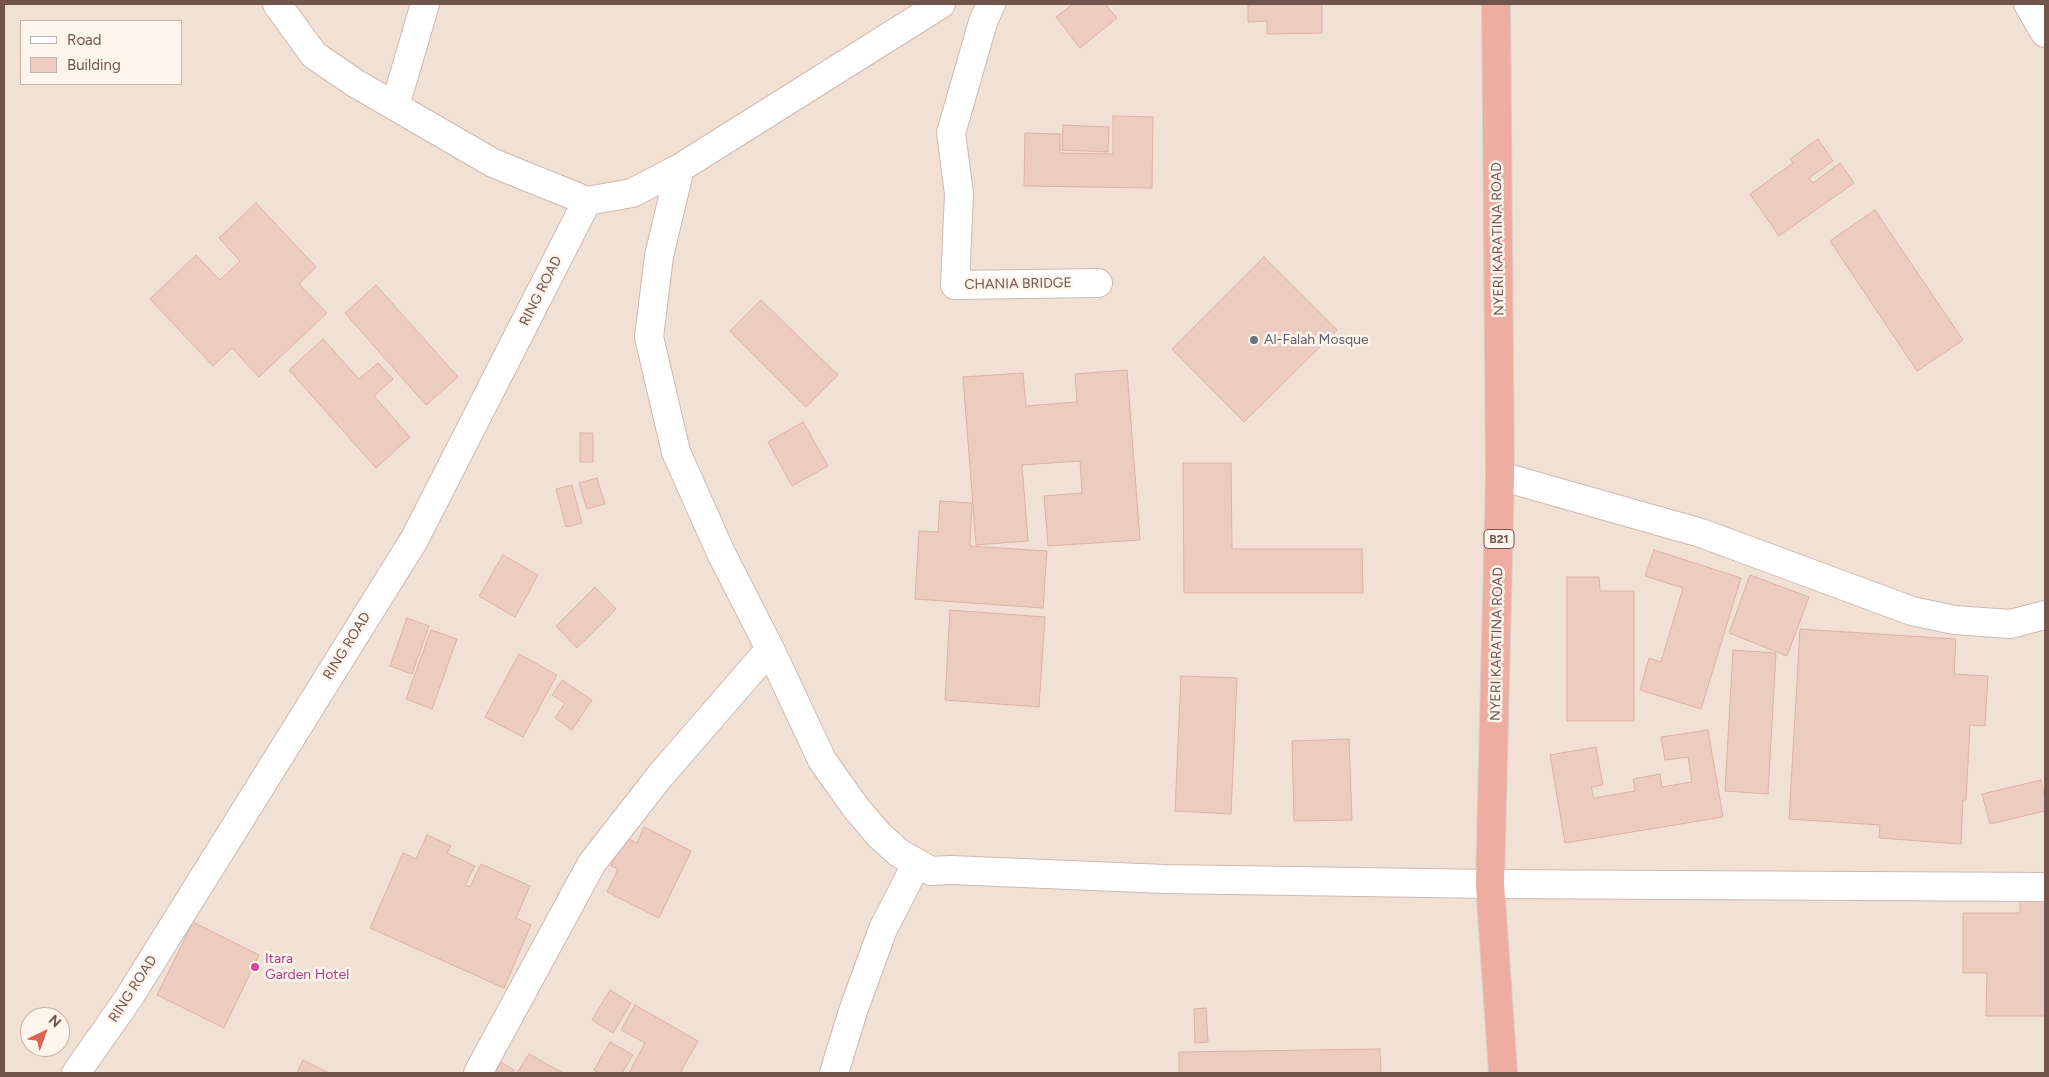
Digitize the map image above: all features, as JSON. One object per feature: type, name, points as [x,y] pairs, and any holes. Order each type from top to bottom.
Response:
[{"type":"highway","name":"NYERI KARATINA ROAD","points":[[1496,4],[1500,476],[1490,884],[1503,1073]]},
{"type":"street","points":[[277,4],[314,55],[355,83],[493,163],[587,200],[632,194],[680,168],[941,4]]},
{"type":"street","points":[[395,106],[425,4]]},
{"type":"street","name":"CHANIA BRIDGE","points":[[991,4],[983,22],[951,133],[959,194],[955,284],[1098,283]]},
{"type":"street","points":[[2028,4],[2045,33]]},
{"type":"street","points":[[680,168],[659,256],[648,337],[676,452],[721,553],[770,649],[822,760],[856,808],[879,835],[899,853],[931,871],[951,870],[1164,879],[1490,884],[2045,887]]},
{"type":"street","name":"RING ROAD","points":[[76,1073],[128,1000],[414,540],[587,200]]},
{"type":"street","points":[[1500,476],[1701,533],[1912,611],[1954,620],[2010,624],[2045,616]]},
{"type":"street","points":[[478,1073],[592,863],[660,776],[770,649]]},
{"type":"street","points":[[834,1073],[853,1011],[883,929],[918,863]]},
{"type":"shaded area","points":[[4,4],[2045,4],[2045,1073],[4,1073]]},
{"type":"building","points":[[1073,4],[1105,4],[1117,18],[1080,48],[1056,17]]},
{"type":"building","points":[[1248,4],[1322,4],[1322,33],[1267,34],[1267,21],[1248,22]]},
{"type":"building","points":[[1113,116],[1153,117],[1152,188],[1024,186],[1025,133],[1060,134],[1060,153],[1113,154]]},
{"type":"building","points":[[1063,125],[1109,127],[1108,152],[1062,150]]},
{"type":"building","points":[[1818,139],[1833,161],[1809,178],[1813,183],[1840,163],[1854,183],[1779,236],[1750,194],[1793,163],[1790,159]]},
{"type":"building","points":[[256,203],[316,267],[299,284],[327,313],[259,377],[232,348],[213,366],[150,299],[196,255],[220,280],[240,261],[219,238]]},
{"type":"building","points":[[1875,210],[1963,340],[1917,371],[1830,241]]},
{"type":"building","name":"Al-Falah Mosque","points":[[1264,257],[1337,330],[1244,422],[1172,349]]},
{"type":"building","points":[[376,285],[458,377],[426,405],[345,313]]},
{"type":"building","points":[[761,300],[838,375],[806,407],[730,331]]},
{"type":"building","points":[[323,339],[359,379],[378,363],[393,379],[374,396],[410,437],[376,468],[289,370]]},
{"type":"building","points":[[1127,370],[1140,540],[1048,546],[1044,496],[1082,493],[1080,461],[1022,465],[1028,541],[976,545],[963,377],[1023,373],[1026,406],[1077,402],[1075,374]]},
{"type":"building","points":[[803,422],[828,466],[792,486],[768,442]]},
{"type":"building","points":[[580,433],[593,433],[593,462],[580,462]]},
{"type":"building","points":[[1183,463],[1231,463],[1232,549],[1362,549],[1363,593],[1184,593]]},
{"type":"building","points":[[597,478],[605,504],[587,509],[579,483]]},
{"type":"building","points":[[572,485],[582,523],[566,527],[556,489]]},
{"type":"building","points":[[940,501],[972,503],[970,546],[1047,551],[1043,608],[915,599],[919,531],[938,532]]},
{"type":"building","points":[[1654,550],[1741,578],[1701,709],[1640,690],[1649,658],[1661,662],[1683,588],[1645,576]]},
{"type":"building","points":[[503,555],[538,575],[515,617],[479,596]]},
{"type":"building","points":[[1750,575],[1809,597],[1787,656],[1729,633]]},
{"type":"building","points":[[1567,577],[1599,577],[1600,591],[1634,591],[1634,721],[1567,721]]},
{"type":"building","points":[[595,587],[616,609],[577,648],[556,626]]},
{"type":"building","points":[[950,610],[1045,617],[1039,707],[945,700]]},
{"type":"building","points":[[407,618],[429,626],[412,674],[390,666]]},
{"type":"building","points":[[1800,629],[1956,639],[1954,674],[1988,676],[1985,726],[1970,725],[1966,800],[1963,800],[1961,844],[1879,838],[1880,825],[1789,819]]},
{"type":"building","points":[[431,630],[457,639],[432,709],[406,699]]},
{"type":"building","points":[[1733,650],[1776,653],[1768,794],[1725,791]]},
{"type":"building","points":[[519,654],[557,675],[523,737],[485,717]]},
{"type":"building","points":[[1181,676],[1237,678],[1231,814],[1175,811]]},
{"type":"building","points":[[562,680],[592,700],[572,730],[555,718],[565,703],[552,695]]},
{"type":"building","points":[[1708,730],[1723,817],[1565,843],[1550,755],[1596,747],[1603,785],[1591,787],[1594,798],[1635,791],[1633,779],[1660,774],[1662,787],[1692,782],[1688,757],[1665,760],[1661,737]]},
{"type":"building","points":[[1349,739],[1352,820],[1294,821],[1292,741]]},
{"type":"building","points":[[2041,780],[2045,799],[2045,811],[1990,824],[1982,794]]},
{"type":"building","points":[[644,827],[691,851],[659,918],[607,892],[618,869],[611,866],[625,837],[637,843]]},
{"type":"building","points":[[427,835],[451,846],[447,853],[475,866],[465,885],[470,887],[481,864],[530,886],[516,918],[531,925],[504,988],[370,928],[403,853],[416,859]]},
{"type":"building","points":[[2020,901],[2045,901],[2045,1016],[1986,1016],[1987,973],[1963,973],[1963,913],[2020,913]]},
{"type":"building","points":[[193,922],[259,955],[224,1028],[157,995]]},
{"type":"building","points":[[610,990],[631,1003],[613,1033],[592,1020]]},
{"type":"building","points":[[635,1005],[698,1041],[680,1073],[629,1073],[645,1043],[621,1030]]},
{"type":"building","points":[[1206,1008],[1208,1042],[1195,1043],[1194,1009]]},
{"type":"building","points":[[610,1042],[633,1055],[622,1073],[599,1073],[594,1070]]},
{"type":"building","points":[[1380,1049],[1381,1073],[1179,1073],[1179,1052]]},
{"type":"building","points":[[529,1054],[563,1073],[517,1073]]},
{"type":"building","points":[[303,1060],[329,1073],[297,1073]]},
{"type":"building","points":[[501,1062],[514,1070],[512,1073],[495,1073]]},
{"type":"place","name":"Al-Falah Mosque","points":[[1254,340]]},
{"type":"place","name":"Itara Garden Hotel","points":[[255,967]]}]
